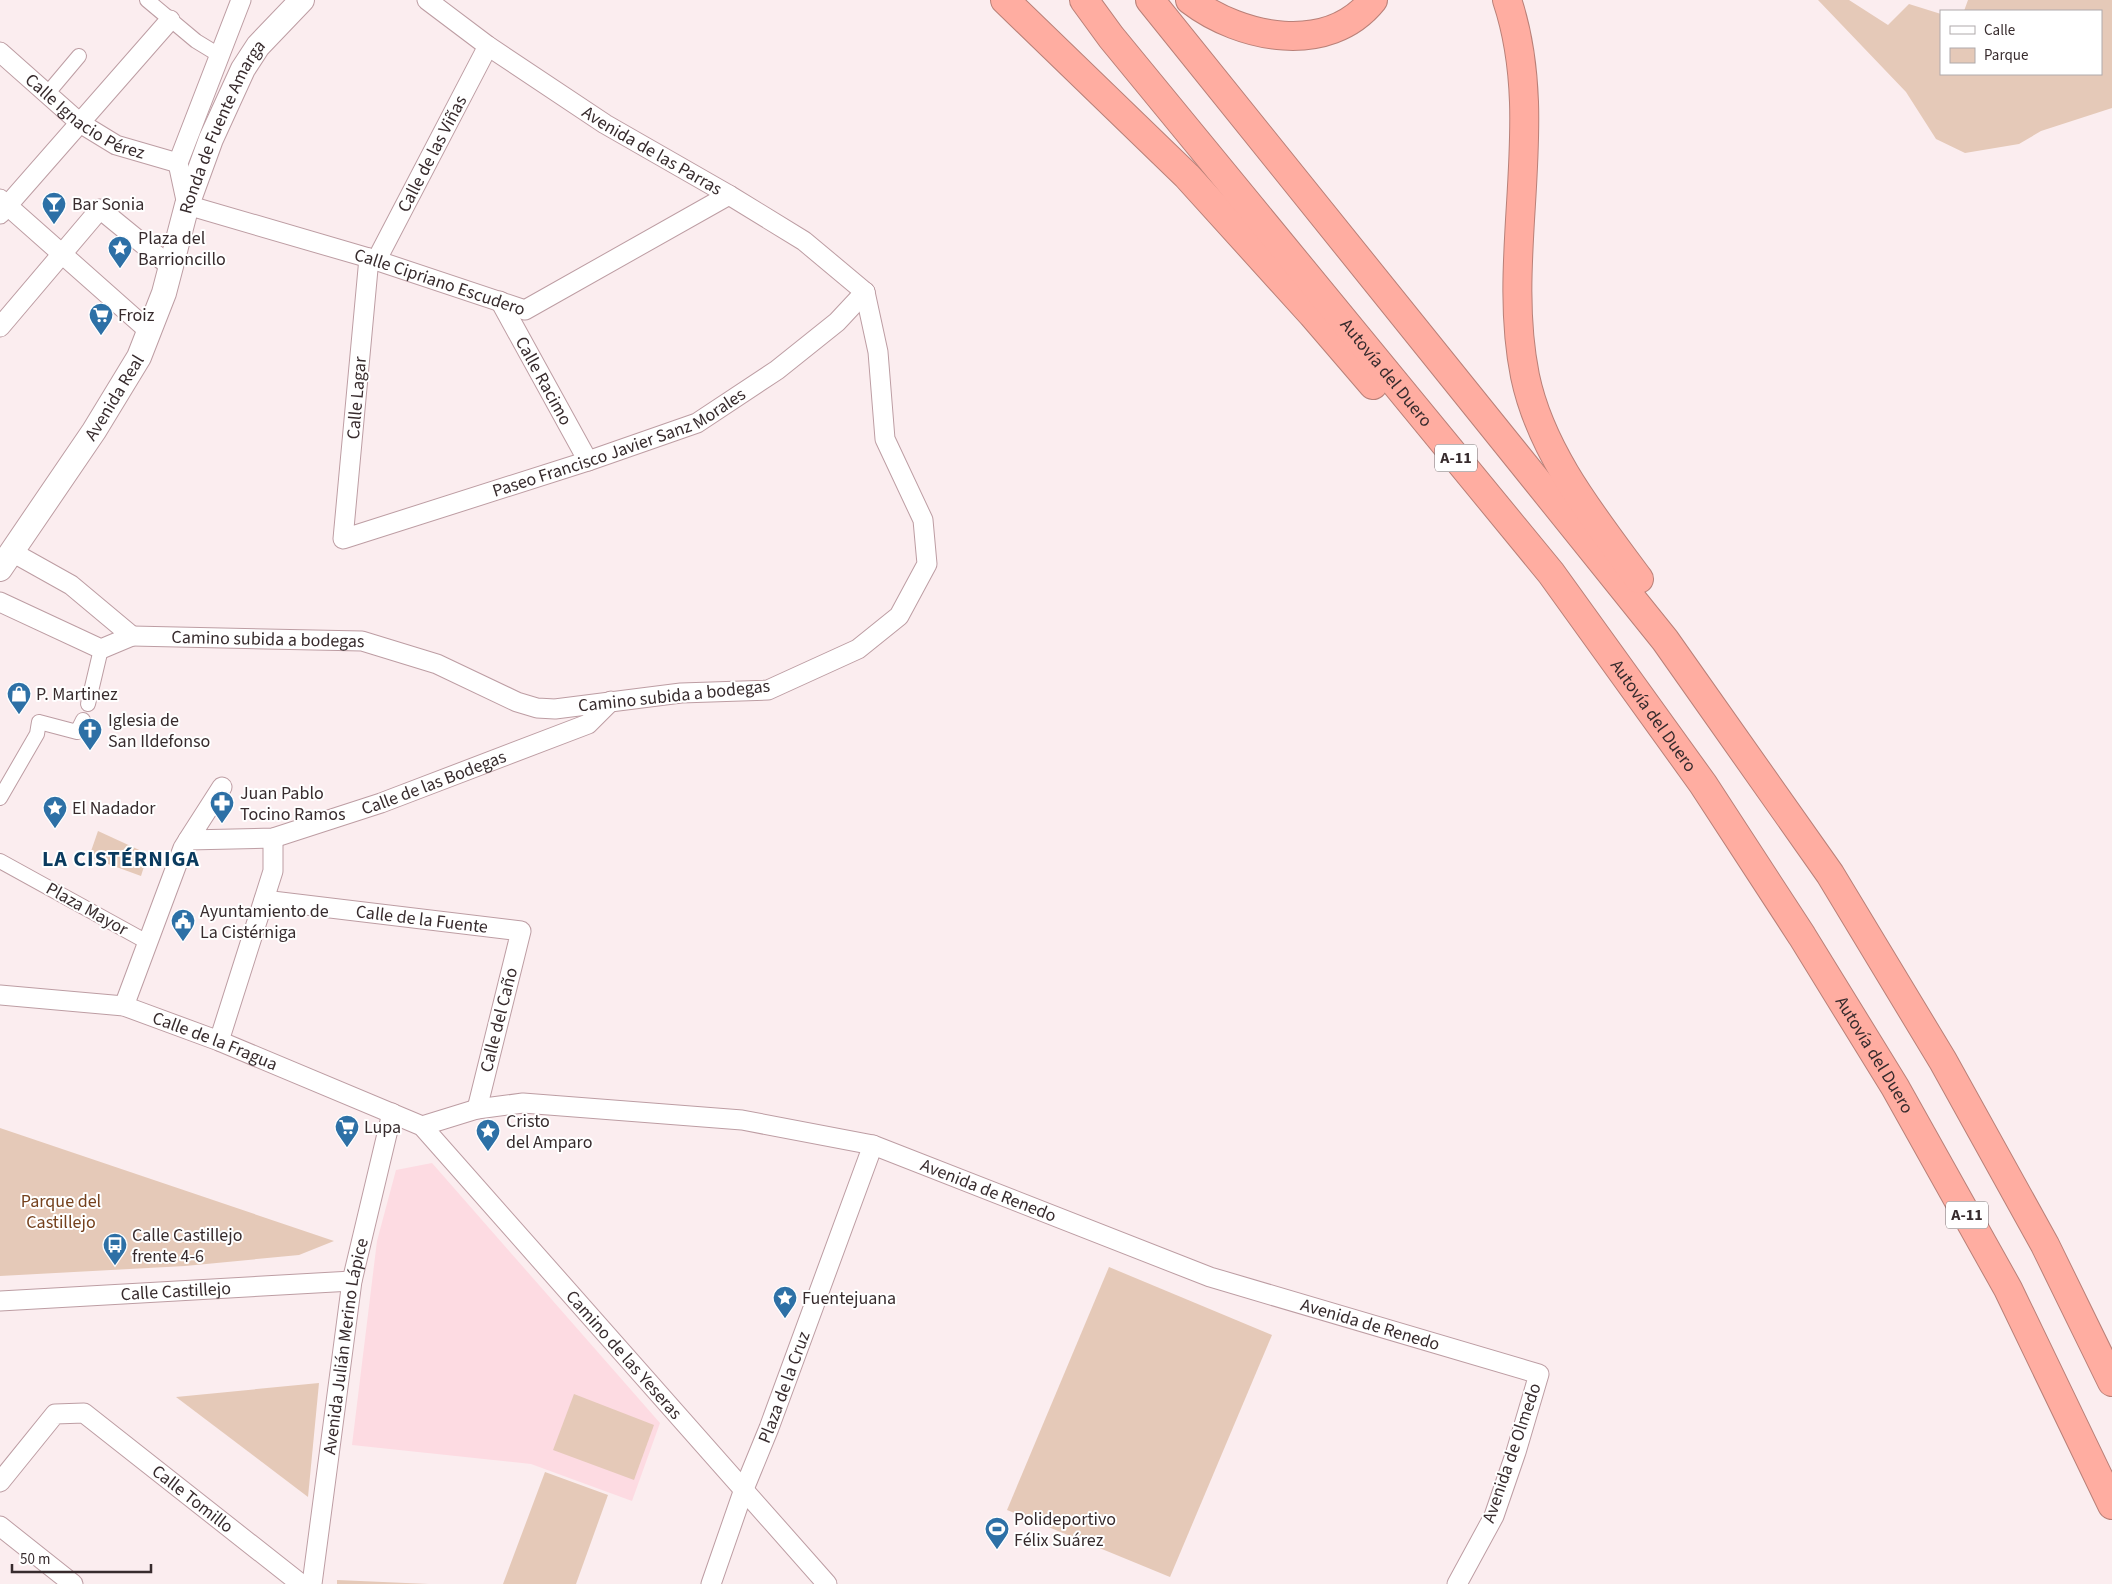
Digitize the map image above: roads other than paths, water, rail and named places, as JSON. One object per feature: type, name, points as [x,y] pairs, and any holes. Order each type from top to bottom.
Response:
[{"type":"highway","points":[[1005,0],[1187,176],[1312,314],[1535,578],[1668,762],[1802,936]]},
{"type":"highway","name":"Autovía del Duero","points":[[1084,0],[1111,37],[1551,573],[1703,784],[1802,936],[1895,1087],[2008,1289],[2112,1505]]},
{"type":"highway","name":"A-11","points":[[1150,0],[1665,640],[1830,874],[1943,1061],[2045,1245],[2112,1382]]},
{"type":"highway","points":[[1190,0],[1241,28],[1283,36],[1319,35],[1336,28],[1366,10],[1373,0]]},
{"type":"highway","points":[[1507,0],[1514,22],[1521,61],[1524,120],[1517,277],[1517,323],[1525,377],[1540,423],[1569,482],[1770,758],[1830,874]]},
{"type":"street","points":[[147,0],[196,41],[219,55]]},
{"type":"street","name":"Ronda de Fuente Amarga","points":[[187,205],[178,163],[240,0]]},
{"type":"street","name":"Ronda de Fuente Amarga","points":[[187,205],[210,139],[243,69],[258,46],[302,0]]},
{"type":"street","name":"Avenida de las Parras","points":[[434,3],[488,46],[605,124],[729,195],[804,241],[866,292]]},
{"type":"street","points":[[149,331],[61,254],[2,206],[80,123],[170,20]]},
{"type":"street","name":"Calle de las Viñas","points":[[373,259],[488,46]]},
{"type":"street","name":"Calle Ignacio Pérez","points":[[0,52],[80,123],[116,145],[178,163]]},
{"type":"street","points":[[47,94],[79,56]]},
{"type":"street","name":"Calle Cipriano Escudero","points":[[187,205],[373,259],[525,310],[729,195]]},
{"type":"street","name":"Avenida Real","points":[[6,560],[94,431],[139,356],[164,293],[187,205]]},
{"type":"street","points":[[0,328],[100,210],[171,267]]},
{"type":"street","name":"Calle Lagar","points":[[343,539],[373,259]]},
{"type":"street","name":"Paseo Francisco Javier Sanz Morales","points":[[343,539],[588,461],[697,423],[778,370],[837,322],[866,292]]},
{"type":"street","name":"Camino subida a bodegas","points":[[132,636],[362,641],[437,664],[517,702],[537,708],[556,708],[681,693],[768,690],[858,649],[899,616],[926,564],[923,520],[885,439],[878,352],[866,292]]},
{"type":"street","name":"Calle Racimo","points":[[500,301],[588,461]]},
{"type":"street","points":[[0,602],[101,648],[132,636],[71,585],[6,560]]},
{"type":"street","points":[[88,704],[101,648]]},
{"type":"street","name":"Calle de las Bodegas","points":[[188,840],[273,838],[381,804],[588,724],[611,701]]},
{"type":"street","points":[[0,798],[37,734],[39,722],[77,732],[83,720]]},
{"type":"street","points":[[124,1006],[183,848],[222,787]]},
{"type":"street","points":[[219,1041],[273,871],[273,838]]},
{"type":"street","name":"Plaza Mayor","points":[[0,861],[148,942]]},
{"type":"street","name":"Calle de la Fuente","points":[[264,900],[521,931]]},
{"type":"street","name":"Calle del Caño","points":[[477,1109],[521,931]]},
{"type":"street","name":"Calle de la Fragua","points":[[0,995],[124,1006],[219,1041],[422,1126]]},
{"type":"street","name":"Avenida de Renedo","points":[[422,1126],[477,1109],[523,1103],[742,1120],[873,1145],[1210,1277],[1539,1374]]},
{"type":"street","name":"Avenida Julián Merino Lápice","points":[[312,1584],[352,1281],[392,1113]]},
{"type":"street","name":"Camino de las Yeseras","points":[[422,1126],[744,1489],[823,1582]]},
{"type":"street","name":"Plaza de la Cruz","points":[[711,1584],[744,1489],[770,1428],[873,1145]]},
{"type":"street","name":"Calle Castillejo","points":[[0,1301],[352,1281]]},
{"type":"street","name":"Avenida de Olmedo","points":[[1457,1584],[1494,1516],[1516,1452],[1539,1374]]},
{"type":"street","name":"Calle Tomillo","points":[[0,1482],[55,1414],[84,1413],[301,1584]]},
{"type":"street","points":[[0,1526],[73,1584]]},
{"type":"place","name":"Bar Sonia","points":[[54,225]]},
{"type":"place","name":"Plaza del Barrioncillo","points":[[120,269]]},
{"type":"place","name":"Froiz","points":[[101,336]]},
{"type":"place","name":"P. Martinez","points":[[19,715]]},
{"type":"place","name":"Iglesia de San Ildefonso","points":[[90,751]]},
{"type":"place","name":"Juan Pablo Tocino Ramos","points":[[222,824]]},
{"type":"place","name":"El Nadador","points":[[55,829]]},
{"type":"place","name":"Ayuntamiento de La Cistérniga","points":[[183,942]]},
{"type":"place","name":"Lupa","points":[[347,1148]]},
{"type":"place","name":"Cristo del Amparo","points":[[488,1152]]},
{"type":"place","name":"Calle Castillejo frente 4-6","points":[[115,1266]]},
{"type":"place","name":"Fuentejuana","points":[[785,1319]]},
{"type":"place","name":"Polideportivo Félix Suárez","points":[[997,1550]]},
{"type":"district","name":"LA CISTÉRNIGA","points":[[121,859]]},
{"type":"park label","name":"Parque del Castillejo","points":[[61,1211]]}]
